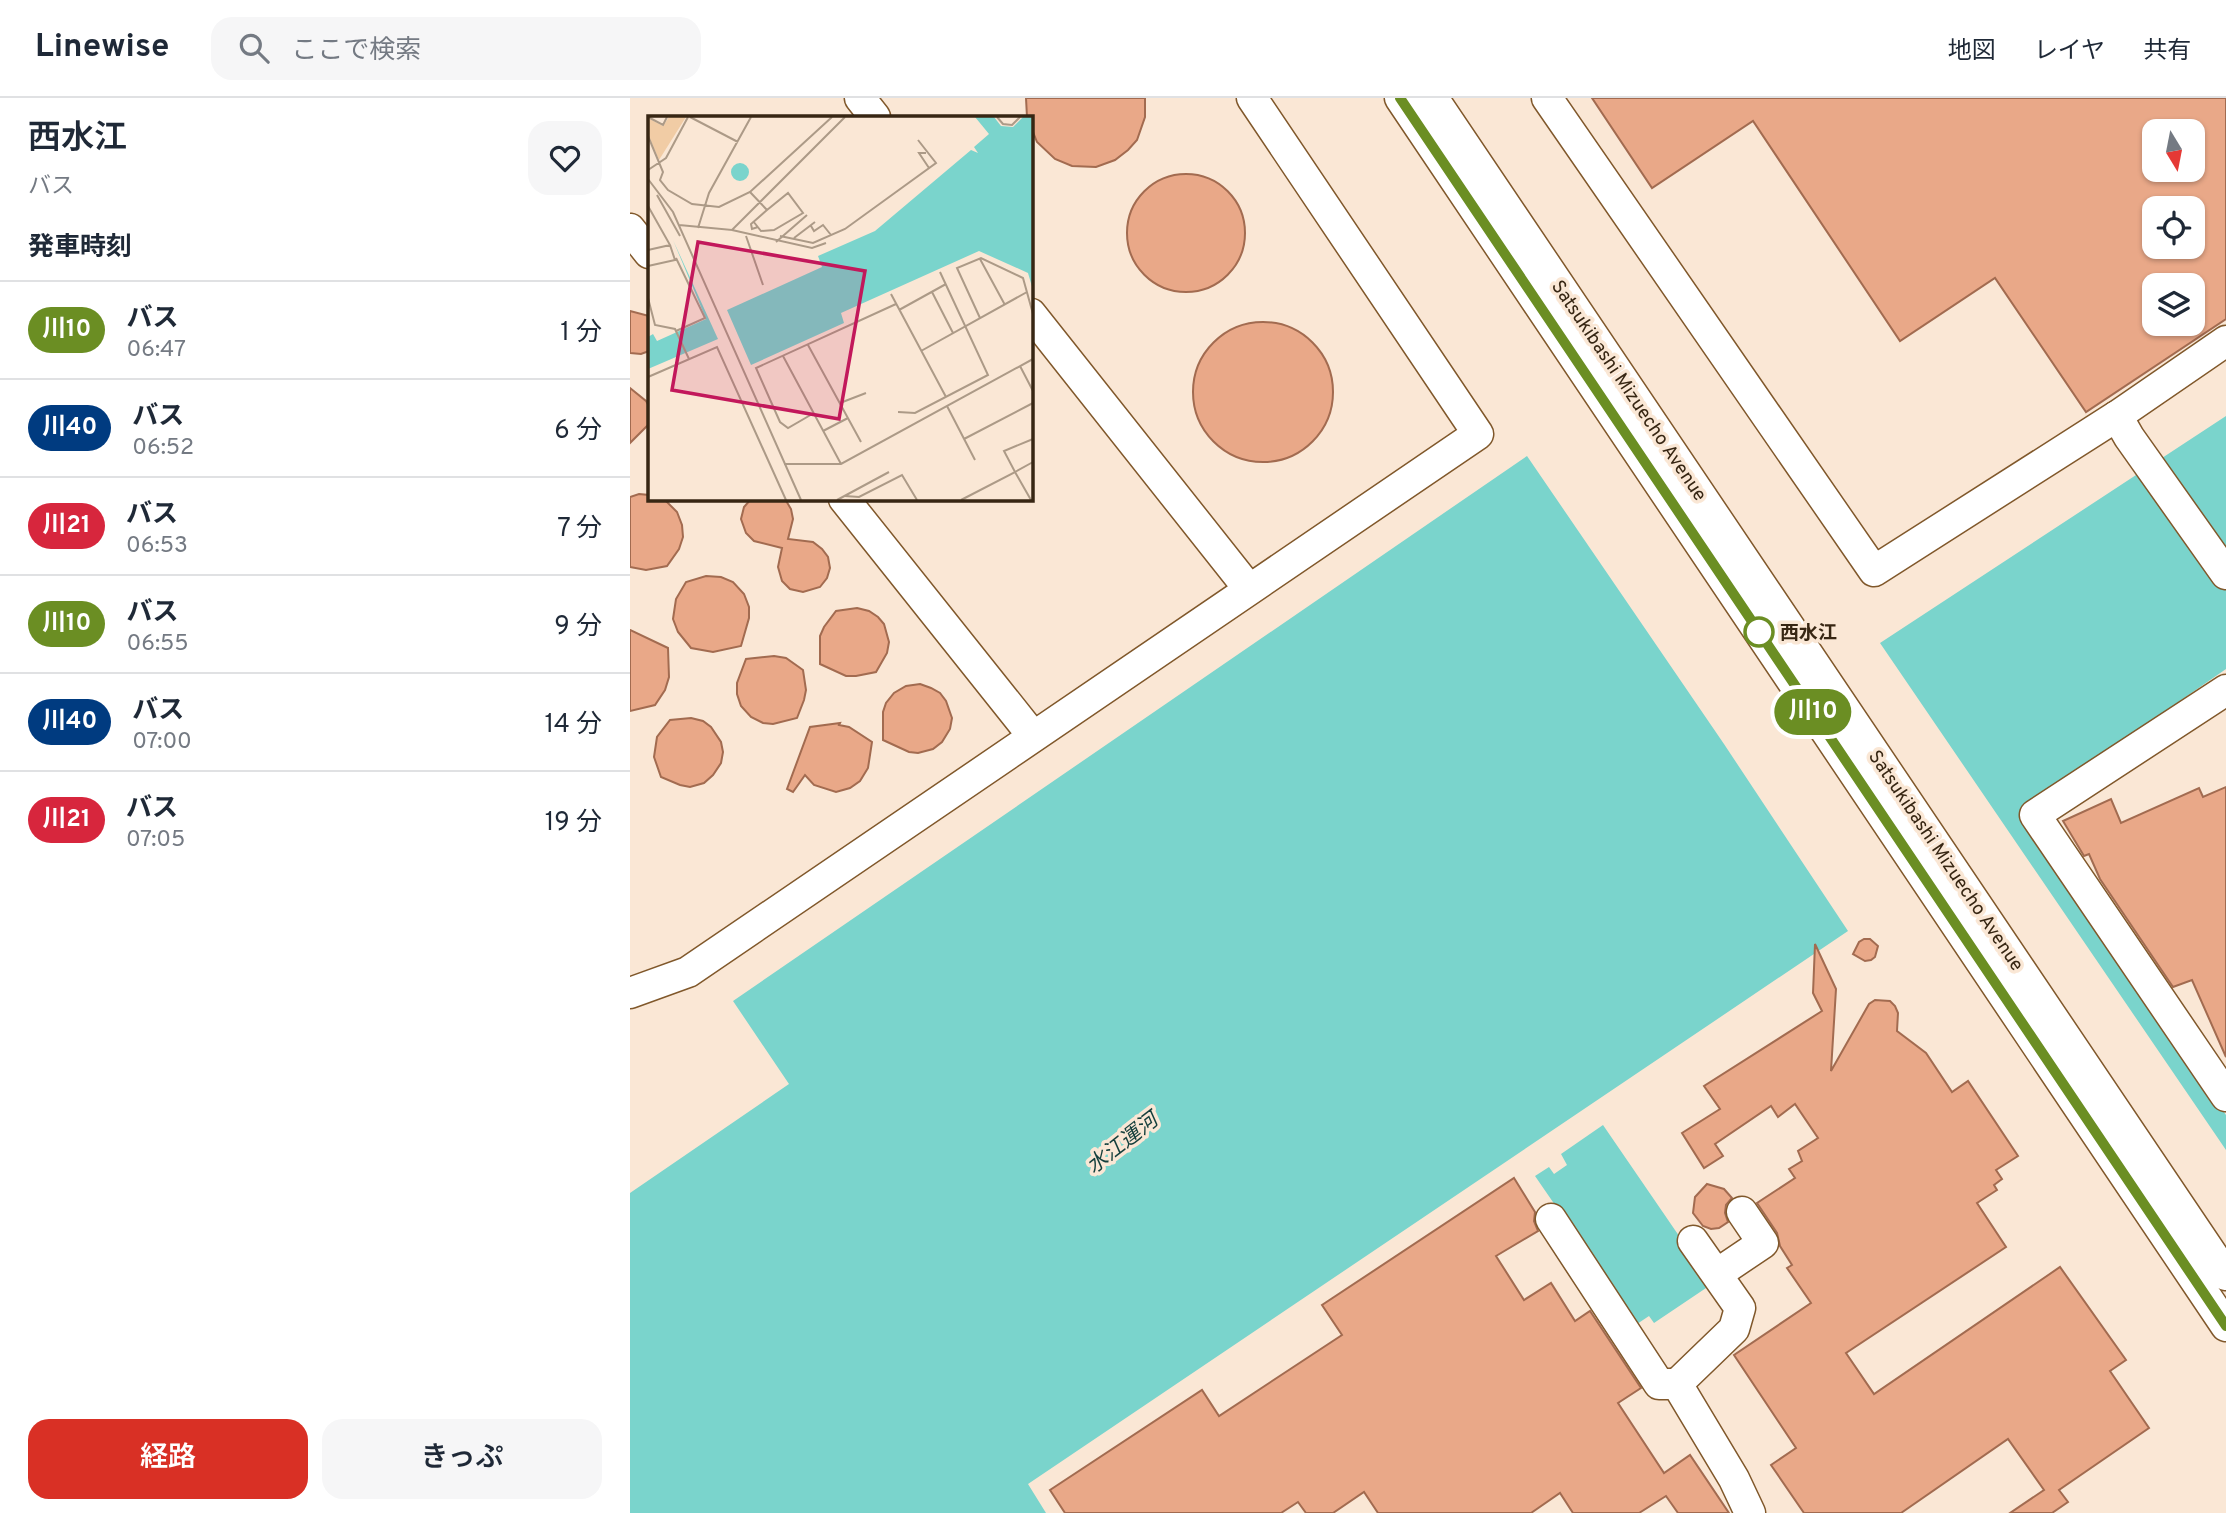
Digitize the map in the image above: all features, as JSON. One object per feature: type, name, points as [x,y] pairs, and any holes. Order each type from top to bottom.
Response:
[{"type":"street","points":[[630,993],[688,972],[1478,434],[1252,98]]},
{"type":"street","name":"Satsukibashi Mizuecho Avenue","points":[[1400,98],[2226,1326]]},
{"type":"street","name":"Satsukibashi Mizuecho Avenue","points":[[1433,98],[2226,1275]]},
{"type":"street","points":[[1547,98],[1874,571],[2123,426],[2226,341]]},
{"type":"street","points":[[1032,315],[1249,589]]},
{"type":"street","points":[[2123,426],[2226,574]]},
{"type":"street","points":[[845,500],[1032,736]]},
{"type":"street","points":[[2226,690],[2035,815],[2226,1096]]},
{"type":"street","points":[[1717,1275],[1763,1243],[1742,1212]]},
{"type":"street","points":[[1551,1219],[1659,1384],[1677,1384],[1734,1329],[1740,1308],[1693,1241]]},
{"type":"street","points":[[1677,1384],[1734,1479],[1750,1513]]},
{"type":"water","points":[[2226,416],[2226,669],[2021,811],[2226,1115],[2226,1150],[1880,643]]},
{"type":"water","name":"水江運河","points":[[1527,456],[1848,931],[1028,1484],[1046,1513],[630,1513],[630,1193],[789,1084],[733,1001]]},
{"type":"water","points":[[1603,1125],[1712,1284],[1654,1323],[1649,1316],[1637,1324],[1535,1176],[1549,1167],[1554,1174],[1567,1165],[1561,1154]]},
{"type":"building","points":[[1026,98],[1145,98],[1145,117],[1137,140],[1115,160],[1096,167],[1072,166],[1055,159],[1037,142],[1032,130],[1032,116],[1027,116]]},
{"type":"building","points":[[1592,98],[2226,98],[2226,319],[2205,333],[2205,273],[2142,273],[2142,336],[2200,336],[2086,412],[1995,278],[1900,341],[1753,121],[1652,188]]},
{"type":"building","points":[[1186,174],[1209,178],[1228,191],[1241,210],[1245,233],[1241,256],[1228,275],[1209,288],[1186,292],[1163,288],[1144,275],[1131,256],[1127,233],[1131,210],[1144,191],[1163,178]]},
{"type":"building","points":[[630,311],[648,316],[648,351],[630,353]]},
{"type":"building","points":[[1263,322],[1290,328],[1312,343],[1327,365],[1333,392],[1327,419],[1312,441],[1290,456],[1263,462],[1236,456],[1214,441],[1199,419],[1193,392],[1199,365],[1214,343],[1236,328]]},
{"type":"building","points":[[630,388],[648,404],[648,425],[630,443]]},
{"type":"building","points":[[639,494],[648,495],[648,500],[664,500],[677,512],[683,537],[679,549],[667,566],[646,570],[630,567],[630,497]]},
{"type":"building","points":[[750,500],[786,500],[793,519],[788,539],[813,542],[828,557],[830,568],[820,587],[803,592],[790,589],[782,581],[778,567],[782,548],[754,541],[746,533],[741,519],[744,507]]},
{"type":"building","points":[[706,576],[721,577],[733,582],[744,594],[749,607],[749,618],[741,646],[713,652],[691,648],[678,632],[673,619],[676,599],[686,582]]},
{"type":"building","points":[[857,608],[878,617],[884,624],[889,642],[887,653],[876,672],[846,676],[820,664],[820,636],[836,611]]},
{"type":"building","points":[[630,630],[668,648],[669,677],[665,690],[655,705],[630,711]]},
{"type":"building","points":[[774,656],[786,658],[803,670],[806,690],[797,718],[773,724],[751,717],[741,706],[737,683],[746,659]]},
{"type":"building","points":[[920,684],[940,693],[952,718],[950,729],[942,742],[933,749],[918,753],[909,752],[883,740],[883,712],[894,693],[906,686]]},
{"type":"building","points":[[691,718],[703,721],[711,727],[721,742],[723,752],[721,763],[713,775],[704,783],[690,787],[661,777],[654,757],[657,737],[670,720]]},
{"type":"building","points":[[840,723],[839,725],[849,727],[872,742],[868,768],[860,781],[850,788],[836,792],[814,785],[805,775],[793,792],[787,789],[810,727]]},
{"type":"building","points":[[2226,787],[2226,1057],[2192,980],[2173,987],[2100,879],[2089,854],[2084,856],[2063,821],[2111,799],[2121,823],[2199,788],[2203,797]]},
{"type":"building","points":[[1870,939],[1878,946],[1875,957],[1871,960],[1865,961],[1853,954],[1859,942]]},
{"type":"building","points":[[1815,944],[1836,989],[1831,1071],[1869,1004],[1875,1000],[1890,1001],[1898,1013],[1897,1031],[1926,1053],[1952,1092],[1968,1081],[2018,1156],[1996,1170],[2002,1179],[1994,1185],[1997,1190],[1977,1203],[2006,1247],[1846,1353],[1874,1394],[2060,1267],[2126,1360],[2110,1371],[2149,1428],[2059,1490],[2068,1502],[2052,1513],[2010,1513],[2044,1490],[2008,1439],[1901,1513],[1804,1513],[1771,1465],[1796,1448],[1734,1355],[1811,1303],[1787,1268],[1792,1265],[1780,1246],[1777,1233],[1757,1203],[1795,1178],[1789,1169],[1802,1161],[1798,1151],[1818,1138],[1795,1104],[1778,1117],[1771,1106],[1715,1144],[1723,1156],[1704,1168],[1682,1133],[1720,1109],[1704,1086],[1822,1011],[1813,993]]},
{"type":"building","points":[[1514,1178],[1535,1212],[1534,1221],[1538,1231],[1496,1256],[1524,1300],[1551,1283],[1575,1321],[1590,1311],[1641,1388],[1618,1403],[1664,1473],[1690,1455],[1729,1513],[1678,1513],[1666,1496],[1639,1513],[1573,1513],[1560,1493],[1531,1513],[1378,1513],[1364,1492],[1333,1513],[1306,1513],[1298,1502],[1281,1513],[1065,1513],[1050,1490],[1202,1390],[1219,1416],[1342,1335],[1322,1305]]},
{"type":"building","points":[[1707,1184],[1724,1189],[1732,1198],[1726,1205],[1728,1222],[1719,1228],[1703,1226],[1693,1213],[1695,1197]]},
{"type":"bus line","name":"川10","points":[[1400,98],[2226,1326]]},
{"type":"place","name":"西水江","points":[[1759,632]]}]
